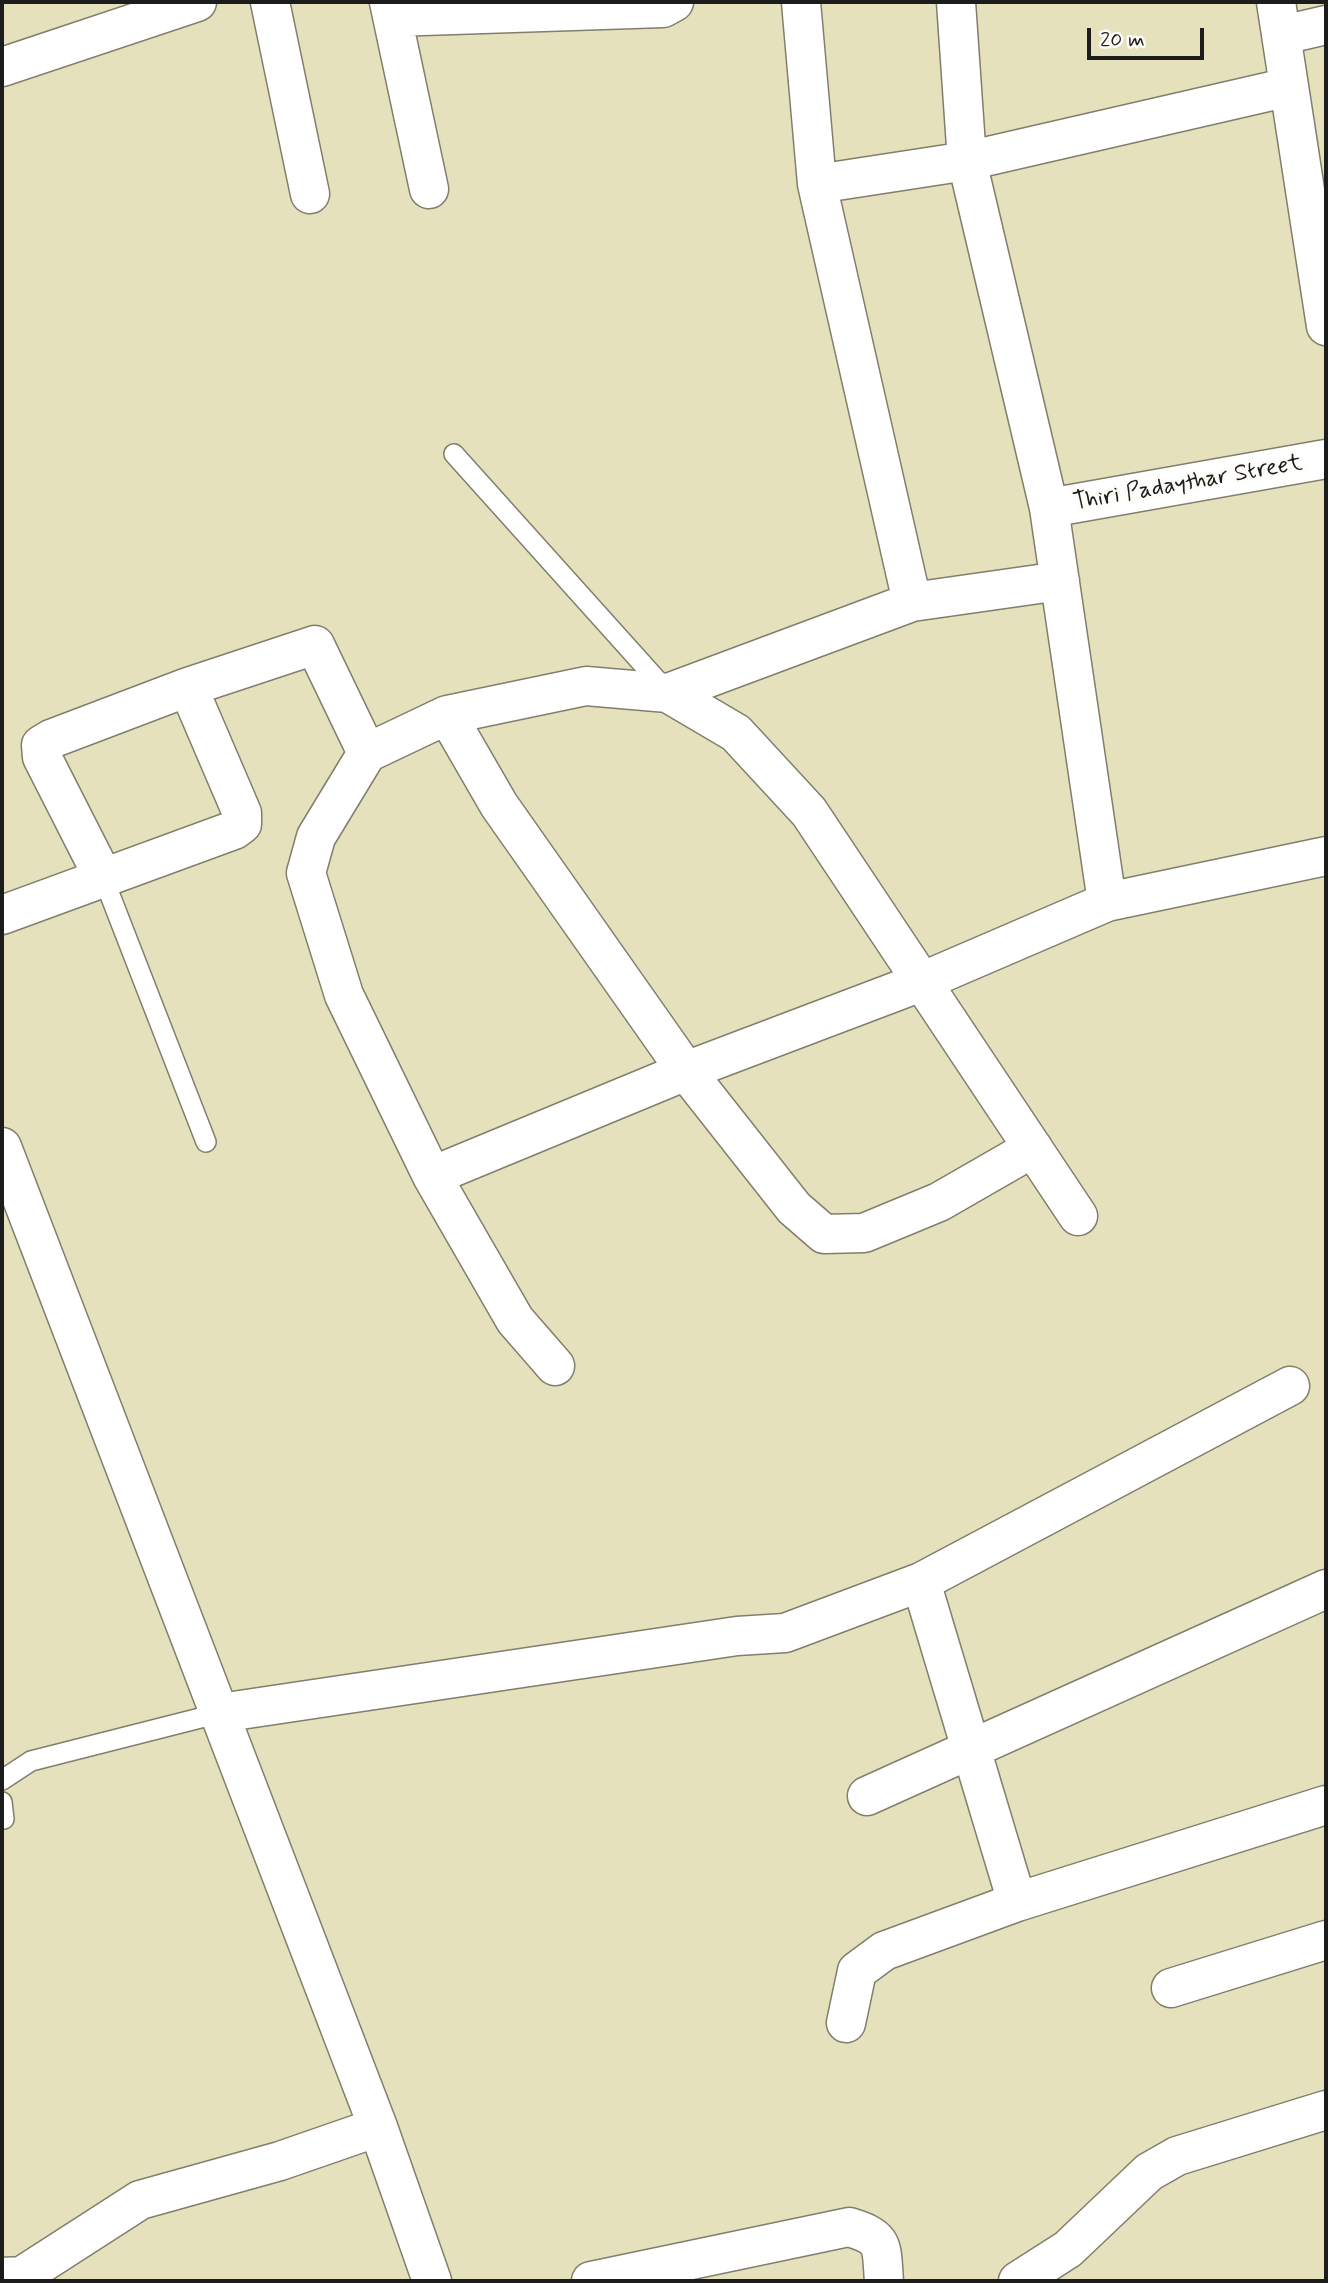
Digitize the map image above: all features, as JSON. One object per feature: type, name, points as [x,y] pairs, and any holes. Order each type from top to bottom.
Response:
[{"type":"street","points":[[2,67],[197,2]]},
{"type":"street","points":[[270,2],[310,194]]},
{"type":"street","points":[[429,190],[391,10],[663,8],[674,2]]},
{"type":"street","points":[[801,2],[817,184],[912,602]]},
{"type":"street","points":[[956,2],[967,161],[1049,508],[1107,902]]},
{"type":"street","points":[[1326,25],[1280,18],[1289,87],[1321,252],[1326,326]]},
{"type":"street","points":[[817,184],[967,161],[1289,87]]},
{"type":"street","name":"Thiri Padaythar Street","points":[[1049,508],[1326,459]]},
{"type":"street","points":[[555,1366],[515,1320],[432,1176],[344,995],[306,873],[316,837],[367,753],[447,715],[586,686],[668,692],[912,602],[1060,581]]},
{"type":"street","points":[[103,877],[42,757],[41,745],[188,687],[316,645],[367,753]]},
{"type":"street","points":[[2,915],[234,830],[242,824],[242,813],[188,687]]},
{"type":"street","points":[[668,692],[736,733],[809,812],[1078,1216]]},
{"type":"street","points":[[447,715],[499,805],[687,1071],[794,1208],[824,1234],[864,1233],[939,1202],[1033,1148]]},
{"type":"street","points":[[432,1176],[687,1071],[920,982],[1107,902],[1326,856]]},
{"type":"street","points":[[2,1147],[12,1204],[220,1713],[378,2127],[432,2281]]},
{"type":"street","points":[[220,1713],[737,1636],[785,1633],[921,1582],[1290,1386]]},
{"type":"street","points":[[921,1582],[1017,1902]]},
{"type":"street","points":[[867,1797],[1326,1589]]},
{"type":"street","points":[[846,2023],[857,1971],[884,1951],[1017,1902],[1326,1805]]},
{"type":"street","points":[[1171,1988],[1326,1940]]},
{"type":"street","points":[[1018,2281],[1068,2249],[1149,2172],[1177,2156],[1326,2110]]},
{"type":"street","points":[[15,2278],[140,2200],[280,2161],[378,2127]]},
{"type":"street","points":[[591,2281],[849,2227],[873,2234],[881,2243],[884,2281]]},
{"type":"lane","points":[[454,454],[668,692]]},
{"type":"lane","points":[[103,877],[206,1142]]},
{"type":"lane","points":[[2,1780],[31,1761],[220,1713]]}]
